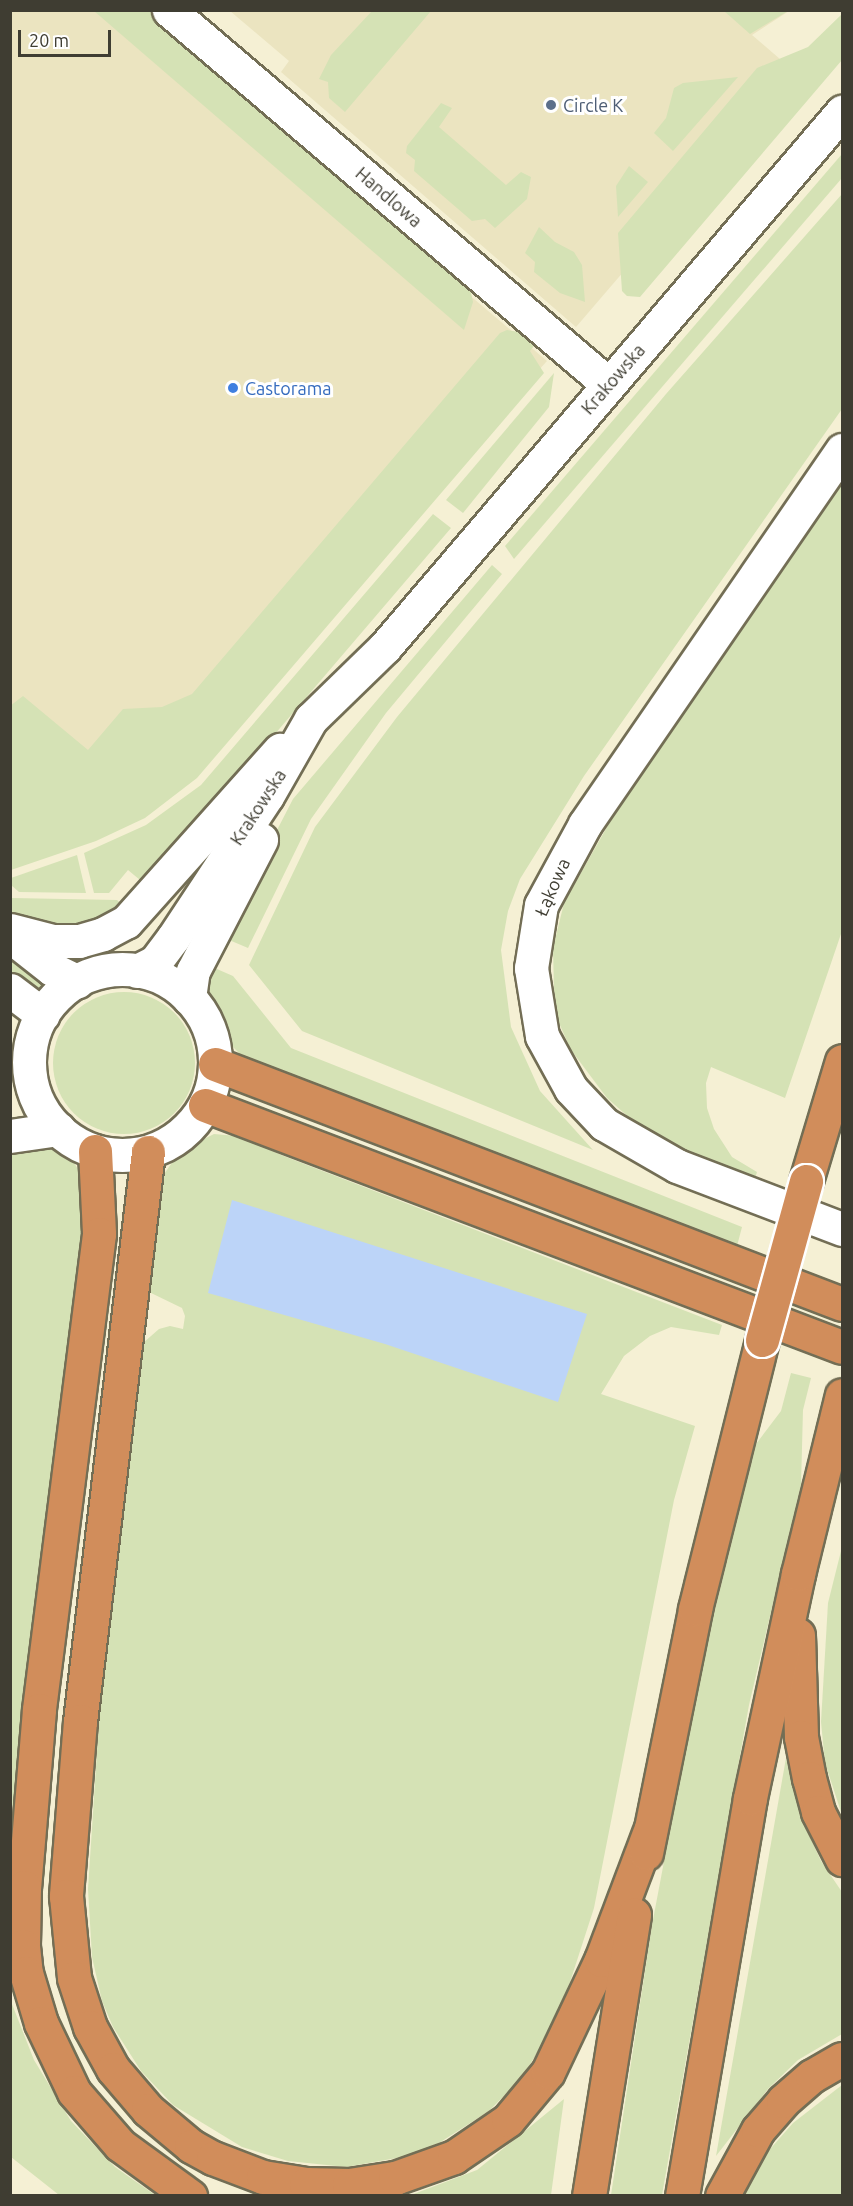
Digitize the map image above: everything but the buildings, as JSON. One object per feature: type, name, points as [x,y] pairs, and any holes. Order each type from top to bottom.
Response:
[{"type":"highway","points":[[589,2196],[619,1998],[650,1830],[695,1610],[762,1340],[806,1181],[843,1061]]},
{"type":"highway","points":[[215,1064],[843,1304]]},
{"type":"highway","points":[[205,1106],[843,1347]]},
{"type":"highway","points":[[95,1151],[99,1178],[98,1245],[39,1710],[24,1887],[23,1946],[26,1972],[43,2031],[74,2092],[120,2145],[190,2196]]},
{"type":"highway","points":[[148,1152],[80,1721],[66,1896],[74,1978],[90,2027],[113,2069],[148,2110],[191,2146],[236,2168],[263,2177],[349,2185],[394,2178],[454,2157],[508,2120],[548,2072],[601,1960],[650,1830]]},
{"type":"highway","points":[[682,2196],[730,1900],[798,1574],[843,1395]]},
{"type":"highway","points":[[798,1574],[801,1737],[818,1812],[843,1859]]},
{"type":"highway","points":[[722,2196],[758,2130],[783,2101],[812,2076],[843,2059]]},
{"type":"street","name":"Handlowa","points":[[169,10],[608,384]]},
{"type":"street","name":"Krakowska","points":[[138,971],[155,963],[173,938],[267,796],[311,719],[385,647],[843,112]]},
{"type":"street","name":"Łąkowa","points":[[843,450],[585,824],[541,905],[531,968],[542,1036],[571,1089],[604,1124],[677,1166],[843,1229]]},
{"type":"street","name":"Krakowska","points":[[189,998],[193,971],[241,873],[385,647]]},
{"type":"street","points":[[10,930],[53,941],[79,941],[126,922],[246,784],[311,719]]},
{"type":"street","points":[[10,936],[52,969],[77,981]]},
{"type":"street","points":[[138,971],[165,981],[189,998],[204,1017],[215,1064],[205,1106],[190,1126],[171,1142],[148,1152],[113,1155],[95,1151],[58,1129],[37,1099],[29,1062],[33,1038],[52,1001],[77,981],[96,973],[138,971]]},
{"type":"street","points":[[10,990],[43,1015]]},
{"type":"street","points":[[10,1092],[29,1062]]},
{"type":"street","points":[[10,1136],[58,1129]]},
{"type":"shaded area","points":[[10,11],[135,11],[547,361],[196,750],[10,859]]},
{"type":"shaded area","points":[[230,11],[789,11],[752,35],[795,72],[576,327],[281,72],[289,61]]},
{"type":"green space","points":[[94,11],[149,11],[393,221],[470,288],[473,302],[464,330]]},
{"type":"green space","points":[[372,11],[431,11],[345,112],[329,98],[328,82],[319,79],[331,55]]},
{"type":"green space","points":[[724,11],[788,11],[750,34]]},
{"type":"green space","points":[[842,14],[842,60],[640,297],[627,296],[622,291],[618,233],[757,68],[808,47]]},
{"type":"green space","points":[[738,77],[673,151],[654,133],[666,118],[674,88],[683,83]]},
{"type":"green space","points":[[441,103],[452,108],[439,127],[506,185],[521,172],[531,177],[527,199],[495,228],[485,219],[472,221],[414,171],[415,160],[406,153],[407,146]]},
{"type":"green space","points":[[842,154],[842,178],[514,559],[505,546]]},
{"type":"green space","points":[[629,166],[648,182],[618,217],[616,186]]},
{"type":"green space","points":[[842,194],[842,409],[584,776],[520,879],[508,911],[501,950],[511,1027],[540,1091],[593,1150],[302,1031],[249,965],[315,827],[397,717],[666,394]]},
{"type":"green space","points":[[539,227],[555,242],[574,252],[582,265],[585,302],[560,293],[534,272],[535,262],[525,253]]},
{"type":"green space","points":[[507,330],[526,333],[537,342],[530,351],[544,373],[197,778],[145,818],[96,841],[11,870],[10,706],[23,696],[88,750],[123,709],[162,707],[192,694],[500,333]]},
{"type":"green space","points":[[554,373],[549,407],[463,513],[446,500]]},
{"type":"green space","points":[[842,480],[842,931],[785,1098],[711,1067],[706,1083],[707,1108],[714,1129],[732,1157],[757,1172],[754,1182],[686,1153],[642,1129],[607,1098],[571,1050],[559,1023],[554,990],[553,948],[564,903],[624,797]]},
{"type":"green space","points":[[433,514],[451,528],[146,885],[128,870],[109,893],[94,893],[84,853],[146,825],[201,785]]},
{"type":"green space","points":[[492,565],[502,574],[386,713],[311,819],[248,948],[222,937],[293,799]]},
{"type":"green space","points":[[77,855],[86,893],[19,892],[11,885],[11,878]]},
{"type":"green space","points":[[12,898],[117,900],[125,907],[72,930],[15,916],[11,913]]},
{"type":"green space","points":[[10,956],[45,986],[46,994],[43,997],[11,974]]},
{"type":"green space","points":[[210,966],[233,976],[291,1048],[742,1227],[737,1246],[247,1061],[229,1043],[212,1003],[207,981]]},
{"type":"green space","points":[[124,992],[151,997],[175,1012],[190,1036],[195,1063],[190,1090],[175,1114],[151,1129],[124,1134],[97,1129],[73,1114],[58,1090],[53,1063],[58,1036],[73,1012],[97,997]]},
{"type":"green space","points":[[214,1134],[247,1137],[281,1155],[722,1325],[719,1335],[671,1327],[650,1336],[624,1356],[601,1394],[695,1426],[674,1500],[594,1908],[559,2016],[523,2076],[489,2111],[439,2143],[408,2156],[346,2167],[288,2161],[242,2147],[173,2105],[141,2071],[113,2027],[102,2001],[92,1957],[88,1889],[100,1706],[143,1343],[159,1329],[170,1326],[183,1329],[185,1316],[182,1308],[149,1292],[160,1180],[180,1151]]},
{"type":"green space","points":[[38,1142],[68,1154],[84,1178],[86,1197],[81,1271],[11,1819],[10,1146]]},
{"type":"green space","points":[[791,1373],[811,1378],[803,1410],[801,1485],[749,1705],[662,2195],[611,2195],[652,1925],[701,1666],[756,1444],[781,1411]]},
{"type":"green space","points":[[842,1547],[842,1815],[825,1763],[821,1722],[828,1603]]},
{"type":"green space","points":[[786,1758],[804,1824],[821,1861],[842,1892],[842,2034],[798,2060],[768,2089],[716,2156]]},
{"type":"green space","points":[[10,1999],[34,2060],[71,2121],[115,2167],[155,2195],[59,2195],[11,2157]]},
{"type":"green space","points":[[842,2085],[842,2195],[742,2196],[764,2156],[793,2123]]},
{"type":"green space","points":[[564,2099],[551,2195],[411,2195],[477,2170]]},
{"type":"water","points":[[232,1200],[587,1314],[558,1402],[385,1344],[208,1293]]},
{"type":"place","name":"Circle K","points":[[551,105]]},
{"type":"place","name":"Castorama","points":[[233,388]]}]
